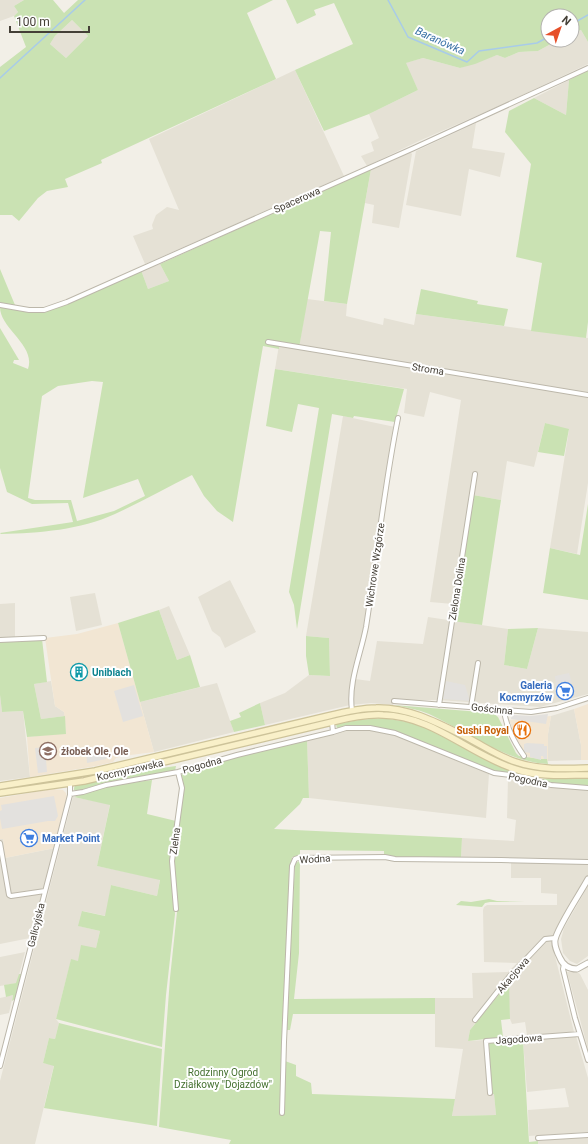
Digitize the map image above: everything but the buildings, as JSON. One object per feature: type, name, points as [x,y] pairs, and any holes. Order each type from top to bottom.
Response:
[{"type":"main road","name":"Kocmyrzowska","points":[[0,786],[95,771],[352,710],[377,708],[396,709],[439,723],[497,754],[516,762],[550,768],[588,768]]},
{"type":"main road","name":"Kocmyrzowska","points":[[0,793],[70,783],[332,722],[370,715],[405,718],[418,722],[431,727],[493,760],[516,769],[537,774],[588,775]]},
{"type":"street","name":"Spacerowa","points":[[0,305],[29,310],[44,310],[67,302],[414,148],[588,68]]},
{"type":"street","name":"Stroma","points":[[268,342],[588,395]]},
{"type":"street","name":"Wichrowe Wzgórze","points":[[352,710],[352,681],[365,630],[398,418]]},
{"type":"street","name":"Zielona Dolina","points":[[439,704],[475,474]]},
{"type":"street","points":[[0,640],[44,638]]},
{"type":"street","points":[[471,707],[478,663]]},
{"type":"street","name":"Gościnna","points":[[394,701],[523,712],[542,711],[588,698]]},
{"type":"street","points":[[504,710],[505,722],[524,756]]},
{"type":"street","points":[[332,722],[333,732]]},
{"type":"street","name":"Pogodna","points":[[70,794],[83,792],[106,785],[178,772],[237,755],[346,728],[370,728],[395,733],[494,773],[524,778],[551,785],[588,788]]},
{"type":"street","name":"Zielna","points":[[176,909],[172,861],[182,788],[178,772]]},
{"type":"street","name":"Galicyjska","points":[[0,1066],[70,794],[70,783]]},
{"type":"street","points":[[0,843],[9,895],[11,896],[45,891]]},
{"type":"street","name":"Wodna","points":[[282,1113],[292,866],[295,859],[385,857],[395,859],[588,862]]},
{"type":"street","points":[[588,879],[555,938],[556,949],[564,964],[572,969],[577,969],[588,963]]},
{"type":"street","name":"Akacjowa","points":[[475,1020],[509,977],[544,939],[555,938]]},
{"type":"street","points":[[564,964],[563,969],[588,1060]]},
{"type":"street","name":"Jagodowa","points":[[490,1094],[486,1041],[580,1034]]},
{"type":"street","points":[[538,1138],[588,1135]]},
{"type":"shaded area","points":[[0,0],[24,0],[14,6],[18,12],[14,16],[0,21]]},
{"type":"shaded area","points":[[72,20],[88,36],[66,58],[50,44],[55,36]]},
{"type":"shaded area","points":[[580,30],[588,42],[588,64],[367,166],[361,156],[374,151],[371,142],[379,138],[369,114],[418,90],[405,63],[423,58],[460,68],[497,55],[505,58],[519,52],[538,51],[543,48],[580,48]]},
{"type":"shaded area","points":[[295,70],[344,176],[145,264],[133,236],[153,229],[152,225],[156,215],[167,207],[179,210],[149,139]]},
{"type":"shaded area","points":[[569,80],[566,115],[534,98]]},
{"type":"shaded area","points":[[476,123],[472,148],[505,153],[500,177],[469,169],[461,216],[406,205],[416,151]]},
{"type":"shaded area","points":[[408,152],[412,154],[399,228],[372,223],[374,205],[365,203],[371,169]]},
{"type":"shaded area","points":[[160,264],[169,281],[148,289],[141,270]]},
{"type":"shaded area","points":[[307,299],[347,304],[346,316],[383,325],[384,318],[414,325],[416,314],[588,338],[588,392],[574,391],[573,394],[588,397],[588,483],[577,554],[550,548],[569,430],[545,423],[534,467],[507,461],[501,500],[473,495],[476,473],[473,473],[453,604],[430,602],[461,400],[430,392],[424,417],[404,413],[407,389],[275,369],[279,345],[299,348]]},
{"type":"shaded area","points":[[343,416],[395,427],[355,679],[370,681],[377,641],[423,644],[428,617],[508,629],[504,665],[527,669],[538,628],[588,632],[588,694],[540,707],[438,700],[396,700],[393,705],[371,703],[350,705],[265,725],[260,703],[285,693],[309,675],[330,676],[329,638],[306,636]]},
{"type":"shaded area","points":[[230,580],[256,632],[225,648],[220,637],[212,631],[198,597]]},
{"type":"shaded area","points":[[95,593],[102,625],[76,631],[70,597]]},
{"type":"shaded area","points":[[15,603],[15,638],[0,639],[0,604]]},
{"type":"shaded area","points":[[169,606],[190,655],[177,660],[159,610]]},
{"type":"shaded area","points":[[118,623],[154,752],[123,756],[116,758],[113,762],[96,766],[30,777],[27,737],[66,733],[64,712],[55,706],[45,638],[77,634]]},
{"type":"shaded area","points":[[569,673],[572,683],[556,688],[555,676]]},
{"type":"shaded area","points":[[51,681],[55,706],[64,712],[65,716],[41,719],[34,684]]},
{"type":"shaded area","points":[[446,681],[465,685],[470,701],[443,699]]},
{"type":"shaded area","points":[[217,683],[234,732],[154,752],[140,702]]},
{"type":"shaded area","points":[[134,685],[143,716],[123,722],[114,691]]},
{"type":"shaded area","points":[[0,695],[2,712],[23,711],[30,777],[0,781]]},
{"type":"shaded area","points":[[588,704],[588,760],[581,760],[581,745],[574,709]]},
{"type":"shaded area","points":[[574,709],[581,745],[581,760],[548,761],[548,734],[551,716]]},
{"type":"shaded area","points":[[548,714],[546,724],[511,719],[512,715],[531,716]]},
{"type":"shaded area","points":[[551,716],[548,734],[548,761],[529,758],[518,742],[509,720]]},
{"type":"shaded area","points":[[346,730],[369,730],[394,735],[489,774],[486,818],[309,798],[307,739]]},
{"type":"shaded area","points":[[524,744],[544,744],[544,746],[547,746],[547,759],[544,759],[543,756],[541,756],[541,760],[530,757],[530,753],[524,752]]},
{"type":"shaded area","points":[[45,747],[47,772],[38,773],[35,748]]},
{"type":"shaded area","points":[[99,750],[100,756],[107,756],[106,759],[87,763],[86,751]]},
{"type":"shaded area","points":[[508,779],[529,781],[551,787],[588,790],[588,876],[551,940],[574,1032],[527,1035],[525,1022],[512,1024],[510,1019],[508,982],[470,1030],[468,1041],[485,1040],[488,1094],[494,1094],[496,1115],[452,1116],[463,1049],[435,1047],[435,998],[473,998],[472,973],[508,972],[517,963],[484,962],[484,907],[487,905],[557,905],[557,894],[541,893],[541,878],[511,878],[511,859],[461,858],[462,838],[514,841],[516,820],[507,818]]},
{"type":"shaded area","points":[[53,789],[63,790],[67,797],[55,848],[5,858],[3,839],[0,839],[0,798]]},
{"type":"shaded area","points":[[54,796],[58,816],[55,821],[2,829],[0,818],[0,811],[2,810],[1,805]]},
{"type":"shaded area","points":[[73,797],[110,804],[97,866],[160,879],[157,896],[111,885],[106,916],[83,911],[79,926],[100,931],[96,948],[78,961],[71,960],[56,1019],[59,1023],[55,1039],[49,1038],[43,1063],[54,1065],[35,1144],[0,1144],[0,1081]]},
{"type":"shaded area","points":[[3,838],[5,858],[55,848],[30,938],[0,944],[0,839]]},
{"type":"shaded area","points":[[588,886],[588,956],[577,964],[570,961],[563,953],[561,939],[564,928]]},
{"type":"shaded area","points":[[25,952],[17,983],[0,986],[0,957]]},
{"type":"shaded area","points":[[567,972],[577,972],[580,974],[588,990],[588,1049]]},
{"type":"shaded area","points":[[13,995],[9,1013],[0,1015],[0,998]]},
{"type":"shaded area","points":[[576,1036],[588,1078],[588,1132],[529,1136],[528,1110],[569,1107],[565,1088],[527,1092],[523,1040]]},
{"type":"shaded area","points":[[588,1137],[588,1144],[538,1144],[538,1141]]},
{"type":"green space","points":[[24,0],[53,0],[64,13],[78,0],[273,0],[247,13],[276,79],[101,160],[102,163],[65,179],[68,187],[47,191],[38,198],[19,221],[12,215],[0,215],[0,67],[26,47],[14,16],[18,12],[14,6]],"holes":[[[72,20],[88,36],[66,58],[50,44],[55,36]]]},
{"type":"green space","points":[[286,0],[588,0],[588,42],[580,30],[580,8],[540,8],[540,48],[543,48],[538,51],[519,52],[505,58],[497,55],[460,68],[423,58],[406,63],[418,90],[369,114],[324,131],[295,70],[353,44],[334,3],[314,10],[316,15],[297,24]]},
{"type":"green space","points":[[588,70],[588,322],[586,338],[531,331],[542,263],[516,257],[531,164],[505,132],[509,111],[534,98],[566,115],[569,80]]},
{"type":"green space","points":[[371,169],[347,304],[324,301],[331,232],[320,231],[299,348],[279,345],[279,349],[263,346],[233,522],[217,511],[204,496],[192,475],[115,514],[88,524],[60,530],[1,534],[0,533],[73,522],[68,503],[32,504],[7,492],[0,468],[0,328],[19,360],[14,360],[13,363],[28,369],[29,360],[23,345],[6,323],[0,307],[43,313],[141,270],[148,289],[169,281],[160,264]],"holes":[[[92,381],[103,382],[83,498],[138,479],[145,496],[114,511],[77,521],[71,500],[35,500],[28,498],[42,396],[58,386]]]},
{"type":"green space","points":[[0,269],[15,305],[0,303]]},
{"type":"green space","points":[[421,289],[478,301],[477,304],[508,309],[504,326],[416,314]]},
{"type":"green space","points":[[275,369],[404,389],[395,422],[354,416],[353,418],[332,414],[297,629],[294,605],[289,592],[319,408],[298,404],[292,432],[266,426]]},
{"type":"green space","points":[[545,423],[569,429],[564,456],[538,452]]},
{"type":"green space","points":[[473,495],[501,500],[482,625],[452,621]]},
{"type":"green space","points":[[588,504],[588,600],[543,593],[550,548],[580,555]]},
{"type":"green space","points":[[159,610],[177,660],[190,655],[200,687],[140,702],[118,623]]},
{"type":"green space","points":[[538,628],[527,669],[504,665],[508,629]]},
{"type":"green space","points":[[306,636],[329,638],[330,676],[309,675],[306,656]]},
{"type":"green space","points":[[42,639],[47,682],[34,684],[41,719],[65,716],[66,734],[27,737],[23,711],[2,712],[0,695],[0,641]]},
{"type":"green space","points":[[260,703],[265,725],[234,732],[230,721],[241,717],[239,713]]},
{"type":"green space","points":[[393,705],[493,713],[498,717],[516,753],[519,756],[547,759],[548,764],[532,762],[501,752],[429,714],[416,709]]},
{"type":"green space","points":[[383,718],[408,722],[424,727],[511,772],[541,779],[588,778],[588,787],[552,784],[493,772],[395,732],[369,727],[337,729],[336,724]]},
{"type":"green space","name":"Rodzinny Ogród Działkowy \"Dojazdów\"","points":[[307,739],[309,798],[303,798],[300,804],[274,829],[462,838],[461,858],[384,858],[384,851],[300,850],[300,857],[292,857],[289,909],[285,1061],[296,1065],[296,1076],[311,1083],[312,1094],[455,1099],[452,1116],[496,1115],[494,1094],[491,1094],[489,1043],[523,1040],[529,1142],[538,1141],[538,1144],[229,1144],[231,1140],[159,1127],[170,978],[177,912],[174,861],[183,789],[182,775],[183,773],[202,769],[237,756]]},
{"type":"green space","points":[[176,766],[175,771],[114,782],[78,791],[74,790],[75,785],[140,771]]},
{"type":"green space","points":[[152,780],[147,814],[176,821],[171,863],[175,914],[162,1047],[56,1019],[71,959],[78,961],[81,945],[96,948],[100,931],[78,926],[82,911],[105,916],[111,885],[157,896],[160,880],[97,866],[110,805],[74,797],[106,786]]},
{"type":"green space","points":[[300,860],[299,953],[294,999],[435,998],[435,1014],[293,1014],[290,1030],[286,1030],[295,864]]},
{"type":"green space","points":[[489,899],[497,901],[525,902],[490,902],[485,903],[482,907],[456,905],[461,901],[471,902]]},
{"type":"green space","points":[[19,974],[22,974],[15,999],[12,1001],[13,995],[6,997],[4,985],[16,983]]},
{"type":"green space","points":[[509,982],[510,1019],[501,1020],[503,1037],[468,1041],[470,1030]]},
{"type":"green space","points":[[59,1023],[162,1049],[157,1126],[44,1108],[54,1066],[43,1063],[49,1038],[55,1039]]},
{"type":"waterway","name":"Baranówka","points":[[0,78],[85,0]]},
{"type":"waterway","name":"Baranówka","points":[[388,0],[408,37],[467,62],[479,51],[540,41]]},
{"type":"waterway","name":"Baranówka","points":[[580,20],[588,15]]},
{"type":"place","name":"Uniblach","points":[[79,672]]},
{"type":"place","name":"Galeria Kocmyrzów","points":[[565,691]]},
{"type":"place","name":"Sushi Royal","points":[[522,730]]},
{"type":"place","name":"żłobek Ole, Ole","points":[[48,751]]},
{"type":"place","name":"Market Point","points":[[29,838]]}]
